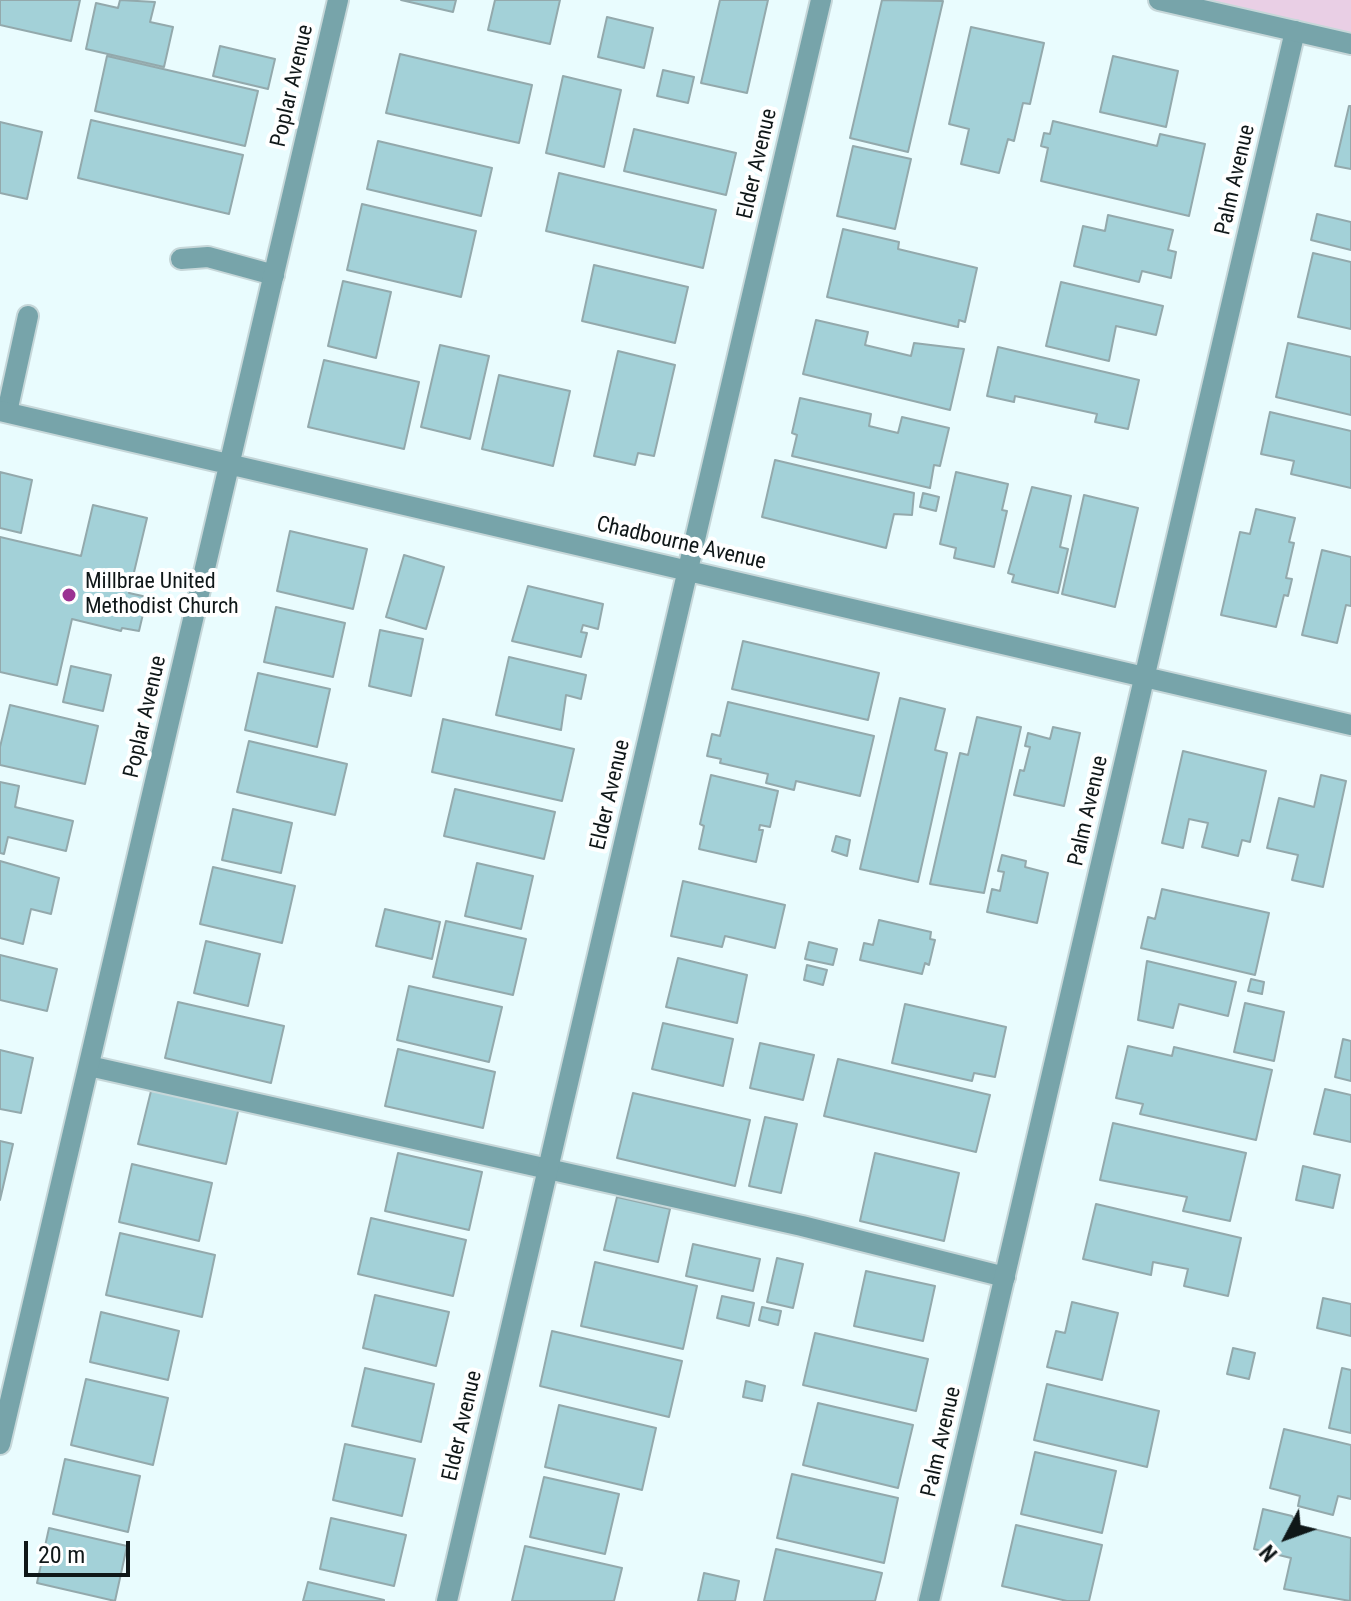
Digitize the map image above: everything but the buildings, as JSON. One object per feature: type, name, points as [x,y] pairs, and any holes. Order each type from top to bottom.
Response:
[{"type":"street","name":"Poplar Avenue","points":[[0,1444],[338,0]]},
{"type":"street","name":"Elder Avenue","points":[[447,1601],[821,0]]},
{"type":"street","points":[[1159,0],[1351,44]]},
{"type":"street","name":"Palm Avenue","points":[[929,1601],[1295,31]]},
{"type":"street","points":[[181,259],[208,257],[274,275]]},
{"type":"street","points":[[3,412],[28,316]]},
{"type":"street","name":"Chadbourne Avenue","points":[[3,412],[1351,725]]},
{"type":"street","points":[[89,1066],[802,1226],[1005,1277]]},
{"type":"shaded area","points":[[1159,0],[1351,0],[1351,45]]},
{"type":"place","name":"Millbrae United Methodist Church","points":[[69,595]]}]
